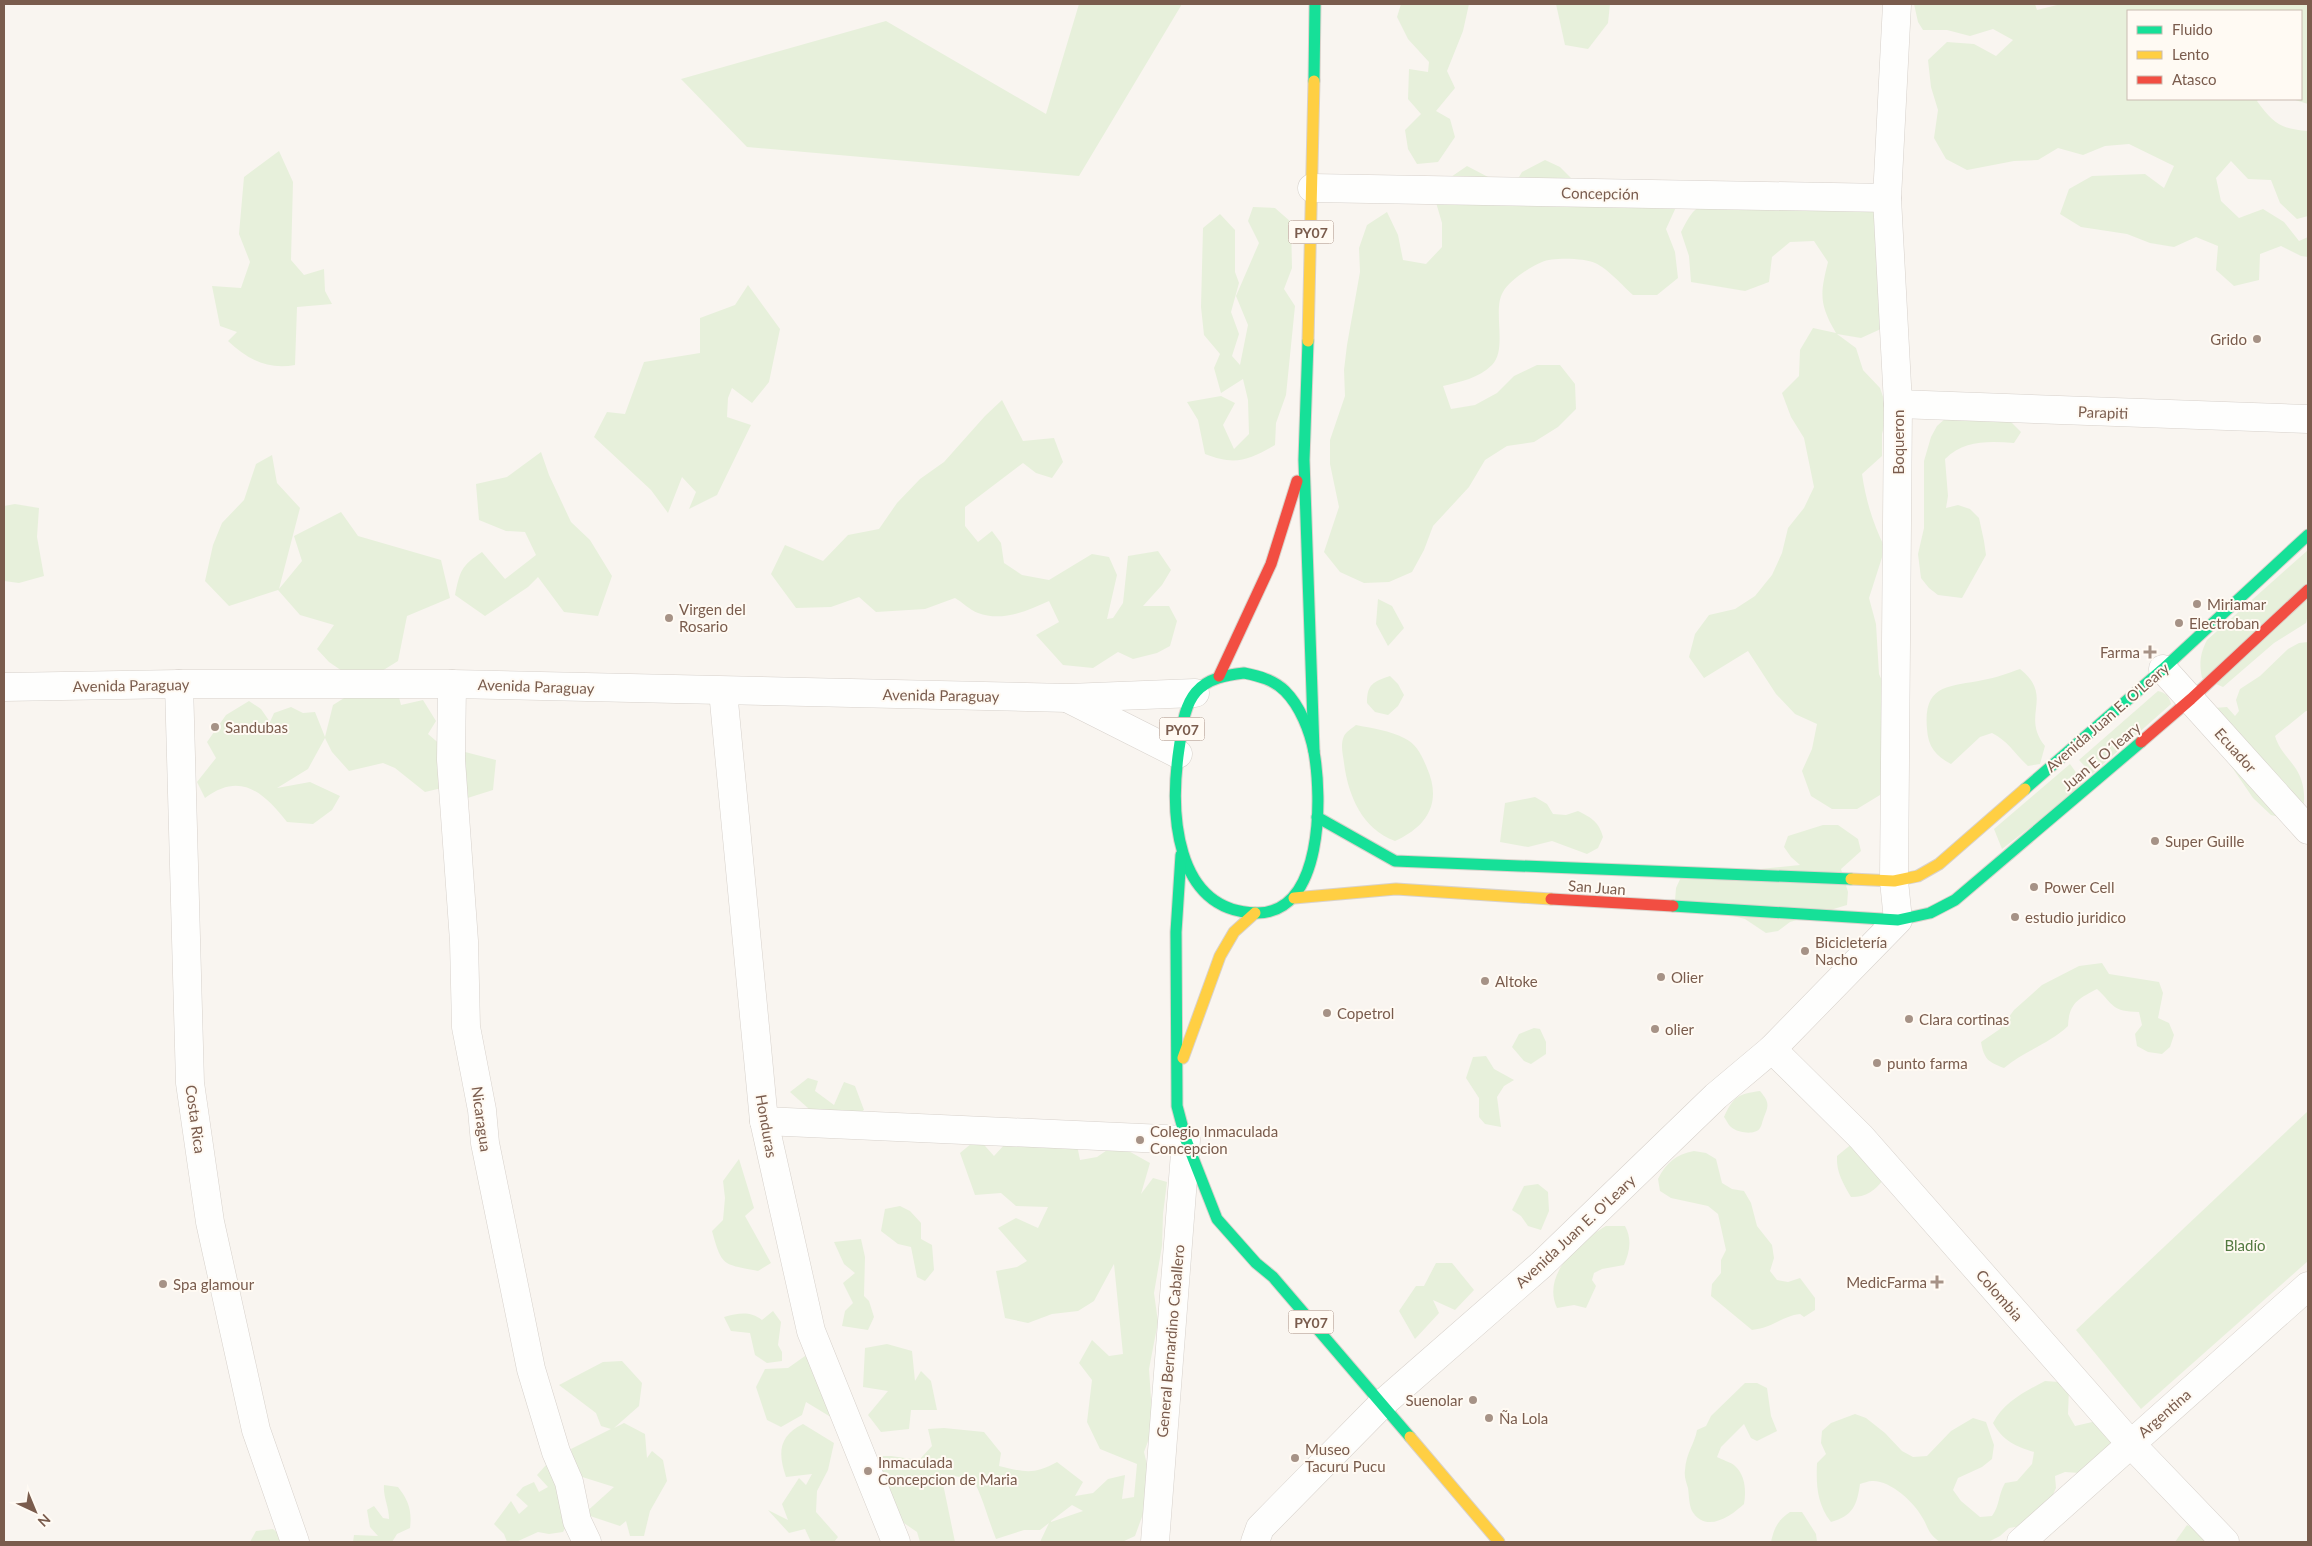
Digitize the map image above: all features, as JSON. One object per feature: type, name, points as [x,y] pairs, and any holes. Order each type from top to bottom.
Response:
[{"type":"main road","name":"PY07","points":[[1181,855],[1189,874],[1206,895],[1221,905],[1237,911],[1274,911],[1294,898],[1306,876],[1317,817],[1304,460],[1315,4]]},
{"type":"main road","name":"PY07","points":[[1304,460],[1271,564],[1219,676],[1196,693],[1184,716],[1174,784],[1181,855],[1176,932],[1176,1106],[1186,1140],[1217,1219],[1256,1263],[1273,1277],[1500,1542]]},
{"type":"main road","name":"Avenida Juan E. O'Leary","points":[[1894,882],[1918,876],[1938,864],[2163,669],[2308,535]]},
{"type":"main road","name":"Juan E O´leary","points":[[1898,920],[1930,914],[1955,900],[2191,699],[2308,590]]},
{"type":"main road","name":"PY07","points":[[1219,676],[1244,673],[1264,677],[1275,684],[1289,696],[1314,751]]},
{"type":"main road","name":"San Juan","points":[[1317,817],[1395,861],[1894,882]]},
{"type":"main road","name":"San Juan","points":[[1294,898],[1396,889],[1898,920]]},
{"type":"main road","name":"PY07","points":[[1177,1076],[1220,956],[1234,932],[1256,912]]},
{"type":"street","name":"Boqueron","points":[[1897,4],[1887,198],[1898,404],[1894,882],[1898,920]]},
{"type":"street","name":"Concepción","points":[[1312,188],[1887,198]]},
{"type":"street","name":"Parapiti","points":[[1898,404],[2308,419]]},
{"type":"street","name":"Ecuador","points":[[2163,669],[2308,830]]},
{"type":"street","name":"Avenida Paraguay","points":[[4,687],[179,684],[452,684],[1068,698],[1196,693]]},
{"type":"street","name":"Costa Rica","points":[[179,684],[190,1083],[210,1222],[256,1430],[295,1542]]},
{"type":"street","name":"Nicaragua","points":[[452,684],[452,760],[464,941],[466,1027],[482,1110],[485,1143],[531,1369],[556,1452],[569,1482],[577,1521],[587,1542]]},
{"type":"street","name":"Honduras","points":[[723,691],[764,1121],[811,1331],[896,1542]]},
{"type":"street","points":[[1068,698],[1178,754]]},
{"type":"street","name":"Avenida Juan E. O'Leary","points":[[1255,1542],[1260,1528],[1382,1404],[1542,1265],[1716,1096],[1772,1050],[1898,920]]},
{"type":"street","name":"Colombia","points":[[1772,1050],[1861,1137],[2130,1443],[2225,1542]]},
{"type":"street","points":[[764,1121],[1186,1140]]},
{"type":"street","name":"General Bernardino Caballero","points":[[1151,1541],[1186,1140]]},
{"type":"street","name":"Argentina","points":[[2021,1542],[2308,1286]]},
{"type":"green space","points":[[1079,4],[1182,4],[1079,176],[747,147],[681,79],[886,21],[1046,114]]},
{"type":"green space","points":[[1401,4],[1469,4],[1463,31],[1447,71],[1455,88],[1436,111],[1450,119],[1455,137],[1438,162],[1417,164],[1408,149],[1405,130],[1421,114],[1408,99],[1409,69],[1428,72],[1429,62],[1408,39],[1397,17]]},
{"type":"green space","points":[[1556,4],[1610,4],[1608,23],[1588,49],[1565,45]]},
{"type":"green space","points":[[1914,4],[2035,4],[2037,10],[2061,4],[2308,4],[2308,104],[2295,100],[2302,100],[2302,10],[2127,10],[2127,100],[2258,100],[2263,109],[2278,124],[2290,129],[2308,131],[2308,216],[2297,219],[2280,203],[2271,180],[2248,179],[2231,161],[2216,178],[2221,201],[2239,218],[2263,209],[2284,222],[2299,241],[2308,237],[2308,257],[2301,256],[2281,246],[2260,254],[2259,280],[2234,286],[2216,270],[2218,246],[2196,237],[2174,247],[2150,243],[2127,234],[2081,227],[2060,214],[2069,189],[2092,176],[2145,174],[2164,188],[2174,166],[2129,144],[2105,146],[2083,155],[2058,148],[2038,160],[2014,161],[1967,170],[1946,159],[1934,138],[1938,110],[1931,87],[1928,60],[1947,42],[1974,44],[1996,56],[2013,40],[1993,29],[1970,36],[1947,30],[1923,30],[1918,22]]},
{"type":"green space","points":[[279,151],[293,182],[291,260],[304,275],[324,269],[325,291],[332,304],[297,307],[295,365],[285,366],[258,362],[228,341],[237,332],[220,326],[212,286],[241,288],[250,262],[239,234],[244,177]]},
{"type":"green space","points":[[1545,160],[1560,167],[1577,184],[1677,205],[1666,229],[1675,252],[1678,278],[1657,295],[1633,295],[1600,265],[1584,260],[1553,259],[1537,264],[1515,279],[1503,292],[1500,300],[1500,340],[1497,358],[1492,365],[1481,373],[1469,379],[1443,386],[1451,409],[1475,405],[1497,393],[1514,376],[1537,365],[1560,365],[1575,384],[1576,409],[1558,427],[1534,442],[1507,446],[1485,460],[1469,487],[1433,526],[1424,550],[1412,572],[1389,582],[1364,583],[1340,572],[1324,552],[1339,507],[1330,464],[1330,440],[1345,396],[1344,370],[1360,272],[1359,248],[1367,225],[1387,212],[1398,235],[1403,260],[1426,264],[1442,247],[1442,223],[1435,199],[1448,179],[1467,166],[1490,178],[1510,192],[1522,172]]},
{"type":"green space","points":[[1813,182],[1833,197],[1880,214],[1883,328],[1861,338],[1837,334],[1856,348],[1863,370],[1880,388],[1888,411],[1882,434],[1882,456],[1862,474],[1870,512],[1885,548],[1869,598],[1876,624],[1879,674],[1890,699],[1896,771],[1880,795],[1857,809],[1832,809],[1811,796],[1802,771],[1812,749],[1817,724],[1795,714],[1776,694],[1748,651],[1704,678],[1689,657],[1695,634],[1709,615],[1735,609],[1755,596],[1772,575],[1782,553],[1788,528],[1804,508],[1814,487],[1804,438],[1791,417],[1782,393],[1799,376],[1800,350],[1813,328],[1836,333],[1826,314],[1823,299],[1823,283],[1828,262],[1814,241],[1790,242],[1772,257],[1769,282],[1745,291],[1691,282],[1689,256],[1681,232],[1693,212],[1702,205],[1716,199],[1750,190],[1785,184]]},
{"type":"green space","points":[[1253,207],[1275,208],[1291,222],[1292,268],[1284,289],[1295,306],[1286,395],[1276,423],[1275,445],[1249,458],[1225,460],[1205,454],[1198,420],[1187,402],[1221,396],[1235,403],[1223,425],[1234,449],[1249,434],[1248,400],[1243,379],[1221,393],[1214,368],[1220,354],[1204,335],[1201,307],[1203,228],[1220,214],[1235,230],[1235,272],[1239,283],[1231,312],[1239,334],[1232,356],[1240,365],[1248,325],[1236,296],[1259,243],[1248,221]]},
{"type":"green space","points":[[748,285],[780,329],[769,382],[752,403],[732,388],[728,398],[727,417],[751,425],[717,495],[689,509],[696,492],[682,477],[668,513],[651,490],[594,437],[607,412],[625,414],[644,362],[700,353],[700,318],[735,305]]},
{"type":"green space","points":[[1002,400],[1023,441],[1054,438],[1063,462],[1052,478],[1036,473],[1023,463],[965,507],[965,526],[978,542],[992,531],[1001,543],[1004,563],[1022,575],[1049,580],[1092,554],[1109,557],[1117,575],[1107,619],[1113,618],[1123,603],[1128,556],[1158,551],[1171,570],[1162,585],[1143,606],[1169,606],[1177,621],[1170,646],[1157,653],[1133,659],[1118,652],[1093,668],[1063,665],[1036,635],[1059,622],[1049,601],[1023,612],[1005,616],[978,613],[955,598],[925,609],[876,612],[859,597],[831,607],[796,608],[771,574],[785,545],[823,561],[848,535],[879,529],[897,503],[920,479],[944,462]]},
{"type":"green space","points":[[1946,418],[1999,419],[2011,422],[2021,432],[2014,443],[1977,443],[1960,448],[1945,459],[1948,496],[1946,508],[1958,505],[1970,509],[1979,518],[1986,555],[1962,598],[1938,595],[1929,588],[1921,578],[1918,554],[1924,528],[1924,461],[1931,437],[1937,426]]},
{"type":"green space","points":[[541,452],[549,475],[571,522],[590,540],[612,576],[598,616],[564,612],[538,577],[528,587],[485,616],[455,595],[462,570],[482,552],[505,579],[536,555],[525,532],[506,531],[479,520],[476,484],[507,477]]},
{"type":"green space","points":[[272,455],[277,483],[300,508],[279,589],[302,561],[294,536],[341,512],[358,536],[441,560],[450,598],[407,616],[398,661],[361,684],[329,662],[317,649],[334,625],[300,615],[278,590],[229,606],[205,581],[213,545],[222,523],[244,500],[256,464]]},
{"type":"green space","points":[[15,504],[39,508],[37,537],[44,576],[19,583],[4,581],[4,506]]},
{"type":"green space","points":[[2308,550],[2308,614],[2306,623],[2274,643],[2223,687],[2202,678],[2201,659],[2207,640]]},
{"type":"green space","points":[[1378,599],[1392,606],[1404,628],[1388,646],[1376,624]]},
{"type":"green space","points":[[2308,642],[2308,711],[2275,736],[2298,772],[2303,786],[2304,801],[2299,822],[2271,815],[2253,798],[2223,754],[2214,708],[2227,707],[2235,716],[2239,711],[2236,700],[2240,689],[2260,676],[2288,649],[2299,643]]},
{"type":"green space","points":[[2020,669],[2030,679],[2037,697],[2035,725],[2038,735],[2045,746],[2040,764],[2028,766],[2007,744],[1992,733],[1980,737],[1951,764],[1941,758],[1931,746],[1927,729],[1929,703],[1934,696],[1940,690],[1949,687],[1993,678]]},
{"type":"green space","points":[[1390,676],[1398,684],[1404,695],[1398,706],[1388,715],[1375,712],[1367,703],[1367,697],[1370,688],[1375,682]]},
{"type":"green space","points":[[397,690],[401,705],[423,700],[436,721],[428,734],[442,746],[496,760],[493,790],[458,801],[446,787],[425,792],[395,768],[383,763],[349,771],[332,752],[325,738],[308,769],[277,788],[310,782],[340,796],[332,810],[313,824],[287,822],[270,802],[251,789],[241,786],[230,786],[218,790],[205,798],[197,782],[216,758],[207,742],[226,715],[249,701],[261,709],[270,722],[274,713],[291,707],[303,713],[315,712],[325,737],[333,705],[352,693]]},
{"type":"green space","points":[[2158,691],[2167,695],[2171,704],[2092,774],[2079,760]]},
{"type":"green space","points":[[1356,725],[1387,732],[1409,741],[1416,747],[1427,768],[1433,792],[1429,812],[1416,828],[1395,841],[1383,836],[1365,819],[1353,799],[1346,775],[1342,743],[1345,735]]},
{"type":"green space","points":[[2070,764],[2085,785],[2002,849],[1994,829]]},
{"type":"green space","points":[[1535,797],[1547,804],[1553,814],[1566,815],[1578,811],[1591,818],[1597,824],[1603,837],[1598,848],[1587,854],[1552,841],[1528,847],[1500,842],[1505,803]]},
{"type":"green space","points":[[1823,825],[1838,825],[1858,839],[1861,851],[1841,869],[1848,892],[1847,905],[1790,922],[1778,931],[1766,933],[1745,919],[1675,901],[1676,888],[1681,877],[1800,865],[1784,847],[1788,836]]},
{"type":"green space","points":[[2102,963],[2109,974],[2159,982],[2163,993],[2158,1018],[2169,1023],[2174,1035],[2170,1047],[2162,1054],[2148,1052],[2137,1046],[2135,1034],[2142,1025],[2139,1012],[2118,1009],[2097,989],[2076,1003],[2070,1012],[2068,1026],[2061,1032],[2004,1068],[1994,1064],[1985,1056],[1981,1042],[2000,1029],[2014,1010],[2042,985],[2079,966]]},
{"type":"green space","points":[[1534,1028],[1540,1029],[1546,1042],[1546,1054],[1531,1064],[1524,1061],[1512,1047],[1519,1034]]},
{"type":"green space","points":[[1486,1056],[1494,1069],[1514,1080],[1504,1086],[1497,1097],[1501,1127],[1485,1124],[1479,1117],[1479,1098],[1466,1078],[1473,1057]]},
{"type":"green space","points":[[808,1078],[818,1081],[815,1091],[834,1105],[844,1082],[855,1086],[864,1110],[841,1125],[817,1123],[808,1108],[790,1092]]},
{"type":"green space","points":[[1760,1091],[1768,1105],[1760,1128],[1755,1132],[1748,1133],[1732,1128],[1724,1117],[1730,1105],[1741,1095]]},
{"type":"green space","name":"Bladío","points":[[2308,1111],[2308,1261],[2141,1409],[2076,1330]]},
{"type":"green space","points":[[1075,1135],[1080,1160],[1097,1157],[1116,1144],[1150,1163],[1141,1194],[1153,1178],[1167,1182],[1162,1246],[1154,1293],[1158,1322],[1149,1369],[1153,1428],[1144,1452],[1156,1503],[1143,1514],[1135,1536],[1122,1542],[1040,1542],[1049,1523],[1040,1530],[1024,1530],[996,1539],[973,1479],[941,1474],[955,1542],[920,1542],[917,1532],[898,1519],[868,1471],[879,1456],[919,1460],[932,1446],[928,1429],[944,1428],[984,1432],[1001,1453],[999,1466],[1015,1470],[1035,1471],[1057,1462],[1083,1482],[1075,1496],[1093,1493],[1108,1479],[1125,1475],[1122,1499],[1134,1497],[1137,1464],[1100,1449],[1087,1422],[1092,1380],[1079,1363],[1092,1340],[1109,1356],[1123,1354],[1114,1264],[1094,1301],[1078,1311],[1052,1314],[1028,1323],[1005,1318],[996,1271],[1017,1267],[1027,1261],[998,1228],[1016,1218],[1038,1228],[1048,1207],[1016,1206],[1001,1193],[975,1195],[960,1153],[978,1138],[994,1156],[1004,1145],[1051,1148]],"holes":[[[1072,1505],[1083,1511],[1051,1522]]]},
{"type":"green space","points":[[1853,1143],[1884,1179],[1870,1192],[1861,1196],[1851,1197],[1839,1172],[1837,1156]]},
{"type":"green space","points":[[1694,1151],[1706,1153],[1716,1159],[1722,1183],[1732,1189],[1744,1191],[1751,1203],[1757,1226],[1772,1245],[1774,1258],[1770,1271],[1777,1280],[1788,1282],[1800,1278],[1815,1298],[1815,1310],[1804,1317],[1800,1314],[1794,1315],[1766,1327],[1752,1330],[1711,1296],[1712,1284],[1721,1273],[1721,1260],[1726,1250],[1718,1214],[1708,1206],[1671,1198],[1660,1191],[1658,1179],[1664,1168],[1672,1160],[1682,1154]]},
{"type":"green space","points":[[739,1159],[754,1208],[745,1216],[771,1263],[758,1271],[737,1267],[726,1262],[718,1251],[712,1231],[723,1220],[725,1198],[723,1181]]},
{"type":"green space","points":[[1538,1184],[1548,1192],[1549,1211],[1541,1230],[1528,1226],[1521,1216],[1512,1210],[1524,1186]]},
{"type":"green space","points":[[900,1206],[910,1211],[921,1223],[921,1239],[932,1245],[934,1270],[925,1281],[917,1277],[911,1247],[898,1244],[881,1231],[885,1209]]},
{"type":"green space","points":[[1606,1226],[1625,1226],[1629,1236],[1629,1245],[1624,1265],[1602,1269],[1594,1273],[1592,1280],[1596,1286],[1586,1308],[1574,1305],[1557,1308],[1553,1295],[1554,1283],[1559,1271],[1566,1260],[1585,1240]]},
{"type":"green space","points":[[861,1239],[865,1257],[864,1296],[869,1301],[874,1317],[868,1330],[842,1326],[845,1311],[853,1303],[843,1283],[855,1273],[844,1264],[834,1242]]},
{"type":"green space","points":[[1436,1263],[1452,1263],[1474,1290],[1455,1310],[1433,1300],[1439,1313],[1415,1339],[1399,1311],[1416,1286],[1424,1286]]},
{"type":"green space","points":[[773,1311],[781,1322],[778,1345],[782,1352],[782,1361],[767,1363],[755,1355],[750,1333],[731,1331],[724,1317],[744,1314],[753,1315],[762,1320]]},
{"type":"green space","points":[[887,1344],[912,1351],[915,1381],[921,1371],[931,1381],[937,1410],[911,1410],[909,1429],[881,1432],[868,1415],[888,1391],[863,1387],[865,1348]]},
{"type":"green space","points":[[805,1356],[814,1361],[834,1419],[806,1402],[802,1415],[781,1427],[767,1420],[756,1387],[765,1369],[788,1368]]},
{"type":"green space","points":[[622,1361],[642,1383],[639,1406],[614,1428],[624,1423],[645,1434],[647,1458],[652,1451],[663,1460],[667,1481],[650,1511],[644,1536],[630,1536],[626,1521],[620,1526],[584,1514],[614,1487],[576,1475],[571,1449],[611,1429],[601,1426],[596,1413],[559,1385],[603,1362]]},
{"type":"green space","points":[[2045,1381],[2059,1382],[2069,1388],[2068,1414],[2075,1426],[2101,1420],[2116,1436],[2111,1449],[2079,1473],[2065,1472],[2055,1476],[2056,1488],[2051,1499],[2022,1526],[2009,1528],[2000,1536],[1988,1542],[1940,1542],[1930,1533],[1918,1511],[1901,1493],[1886,1484],[1872,1481],[1860,1484],[1855,1504],[1849,1513],[1831,1522],[1826,1515],[1818,1494],[1817,1479],[1817,1463],[1826,1454],[1821,1443],[1822,1431],[1831,1423],[1855,1414],[1866,1418],[1885,1433],[1902,1451],[1913,1457],[1927,1456],[1951,1431],[1973,1418],[1986,1422],[1994,1445],[1992,1459],[1982,1467],[1958,1478],[1953,1490],[1961,1501],[1980,1517],[1992,1516],[2005,1483],[2017,1481],[2032,1464],[2034,1452],[2005,1439],[1993,1423],[2009,1403]]},
{"type":"green space","points":[[1745,1383],[1757,1383],[1767,1388],[1771,1416],[1777,1431],[1757,1441],[1751,1438],[1744,1424],[1721,1447],[1717,1457],[1733,1465],[1741,1474],[1745,1489],[1744,1504],[1726,1518],[1711,1522],[1704,1521],[1698,1518],[1690,1506],[1685,1474],[1687,1458],[1697,1430],[1706,1426],[1711,1416]]},
{"type":"green space","points":[[803,1424],[834,1443],[828,1470],[817,1491],[816,1512],[838,1537],[834,1542],[811,1542],[805,1529],[789,1533],[768,1510],[788,1520],[782,1504],[799,1478],[806,1485],[812,1474],[786,1477],[783,1469],[782,1446],[789,1434]]},
{"type":"green space","points":[[563,1463],[569,1521],[563,1532],[549,1534],[538,1532],[516,1542],[507,1542],[504,1534],[494,1524],[511,1501],[519,1514],[528,1506],[516,1495],[523,1487],[534,1482],[539,1492],[548,1487],[537,1475],[546,1465]]},
{"type":"green space","points":[[384,1485],[398,1487],[405,1497],[411,1516],[410,1528],[397,1534],[392,1542],[353,1542],[354,1535],[378,1536],[370,1527],[367,1510],[374,1506],[383,1518],[389,1519]]},
{"type":"green space","points":[[1790,1512],[1802,1512],[1816,1534],[1817,1542],[1771,1542],[1777,1525]]},
{"type":"green space","points":[[2187,1525],[2209,1535],[2210,1542],[2175,1542]]},
{"type":"green space","points":[[273,1529],[289,1542],[250,1542],[256,1531]]},
{"type":"traffic: fast","points":[[1314,81],[1315,4]]},
{"type":"traffic: fast","points":[[1308,341],[1304,460],[1314,751]]},
{"type":"traffic: fast","points":[[2025,789],[2163,669],[2308,535]]},
{"type":"traffic: fast","points":[[1244,673],[1271,681],[1290,697],[1307,727],[1317,772],[1317,823],[1314,850],[1306,874],[1295,895],[1278,908],[1256,913],[1228,908],[1208,895],[1193,876],[1183,853],[1178,827],[1176,800],[1176,773],[1179,749],[1188,705],[1196,692],[1206,683],[1225,676],[1244,673]]},
{"type":"traffic: fast","points":[[1673,906],[1898,920],[1930,913],[1955,900],[2141,742]]},
{"type":"traffic: fast","points":[[1317,817],[1395,861],[1851,879]]},
{"type":"traffic: fast","points":[[1181,855],[1176,932],[1177,1106],[1186,1140],[1217,1219],[1256,1263],[1273,1277],[1410,1437]]},
{"type":"traffic: slow","points":[[1308,341],[1314,81]]},
{"type":"traffic: slow","points":[[1851,879],[1894,881],[1918,876],[1939,864],[2025,789]]},
{"type":"traffic: slow","points":[[1294,898],[1396,889],[1551,899]]},
{"type":"traffic: slow","points":[[1183,1058],[1220,956],[1234,932],[1255,913]]},
{"type":"traffic: slow","points":[[1410,1437],[1499,1542]]},
{"type":"traffic: jam","points":[[1219,676],[1271,564],[1297,481]]},
{"type":"traffic: jam","points":[[2141,742],[2191,699],[2308,590]]},
{"type":"traffic: jam","points":[[1551,899],[1673,906]]},
{"type":"place","name":"Grido","points":[[2257,339]]},
{"type":"place","name":"Miriamar","points":[[2197,604]]},
{"type":"place","name":"Virgen del Rosario","points":[[669,618]]},
{"type":"place","name":"Electroban","points":[[2179,623]]},
{"type":"place","name":"Farma","points":[[2150,652]]},
{"type":"place","name":"Sandubas","points":[[215,727]]},
{"type":"place","name":"Super Guille","points":[[2155,841]]},
{"type":"place","name":"Power Cell","points":[[2034,887]]},
{"type":"place","name":"estudio juridico","points":[[2015,917]]},
{"type":"place","name":"Bicicletería Nacho","points":[[1805,951]]},
{"type":"place","name":"Olier","points":[[1661,977]]},
{"type":"place","name":"Altoke","points":[[1485,981]]},
{"type":"place","name":"Copetrol","points":[[1327,1013]]},
{"type":"place","name":"Clara cortinas","points":[[1909,1019]]},
{"type":"place","name":"olier","points":[[1655,1029]]},
{"type":"place","name":"punto farma","points":[[1877,1063]]},
{"type":"place","name":"Colegio Inmaculada Concepcion","points":[[1140,1140]]},
{"type":"place","name":"MedicFarma","points":[[1937,1282]]},
{"type":"place","name":"Spa glamour","points":[[163,1284]]},
{"type":"place","name":"Suenolar","points":[[1473,1400]]},
{"type":"place","name":"Ña Lola","points":[[1489,1418]]},
{"type":"place","name":"Museo Tacuru Pucu","points":[[1295,1458]]},
{"type":"place","name":"Inmaculada Concepcion de Maria","points":[[868,1471]]}]
